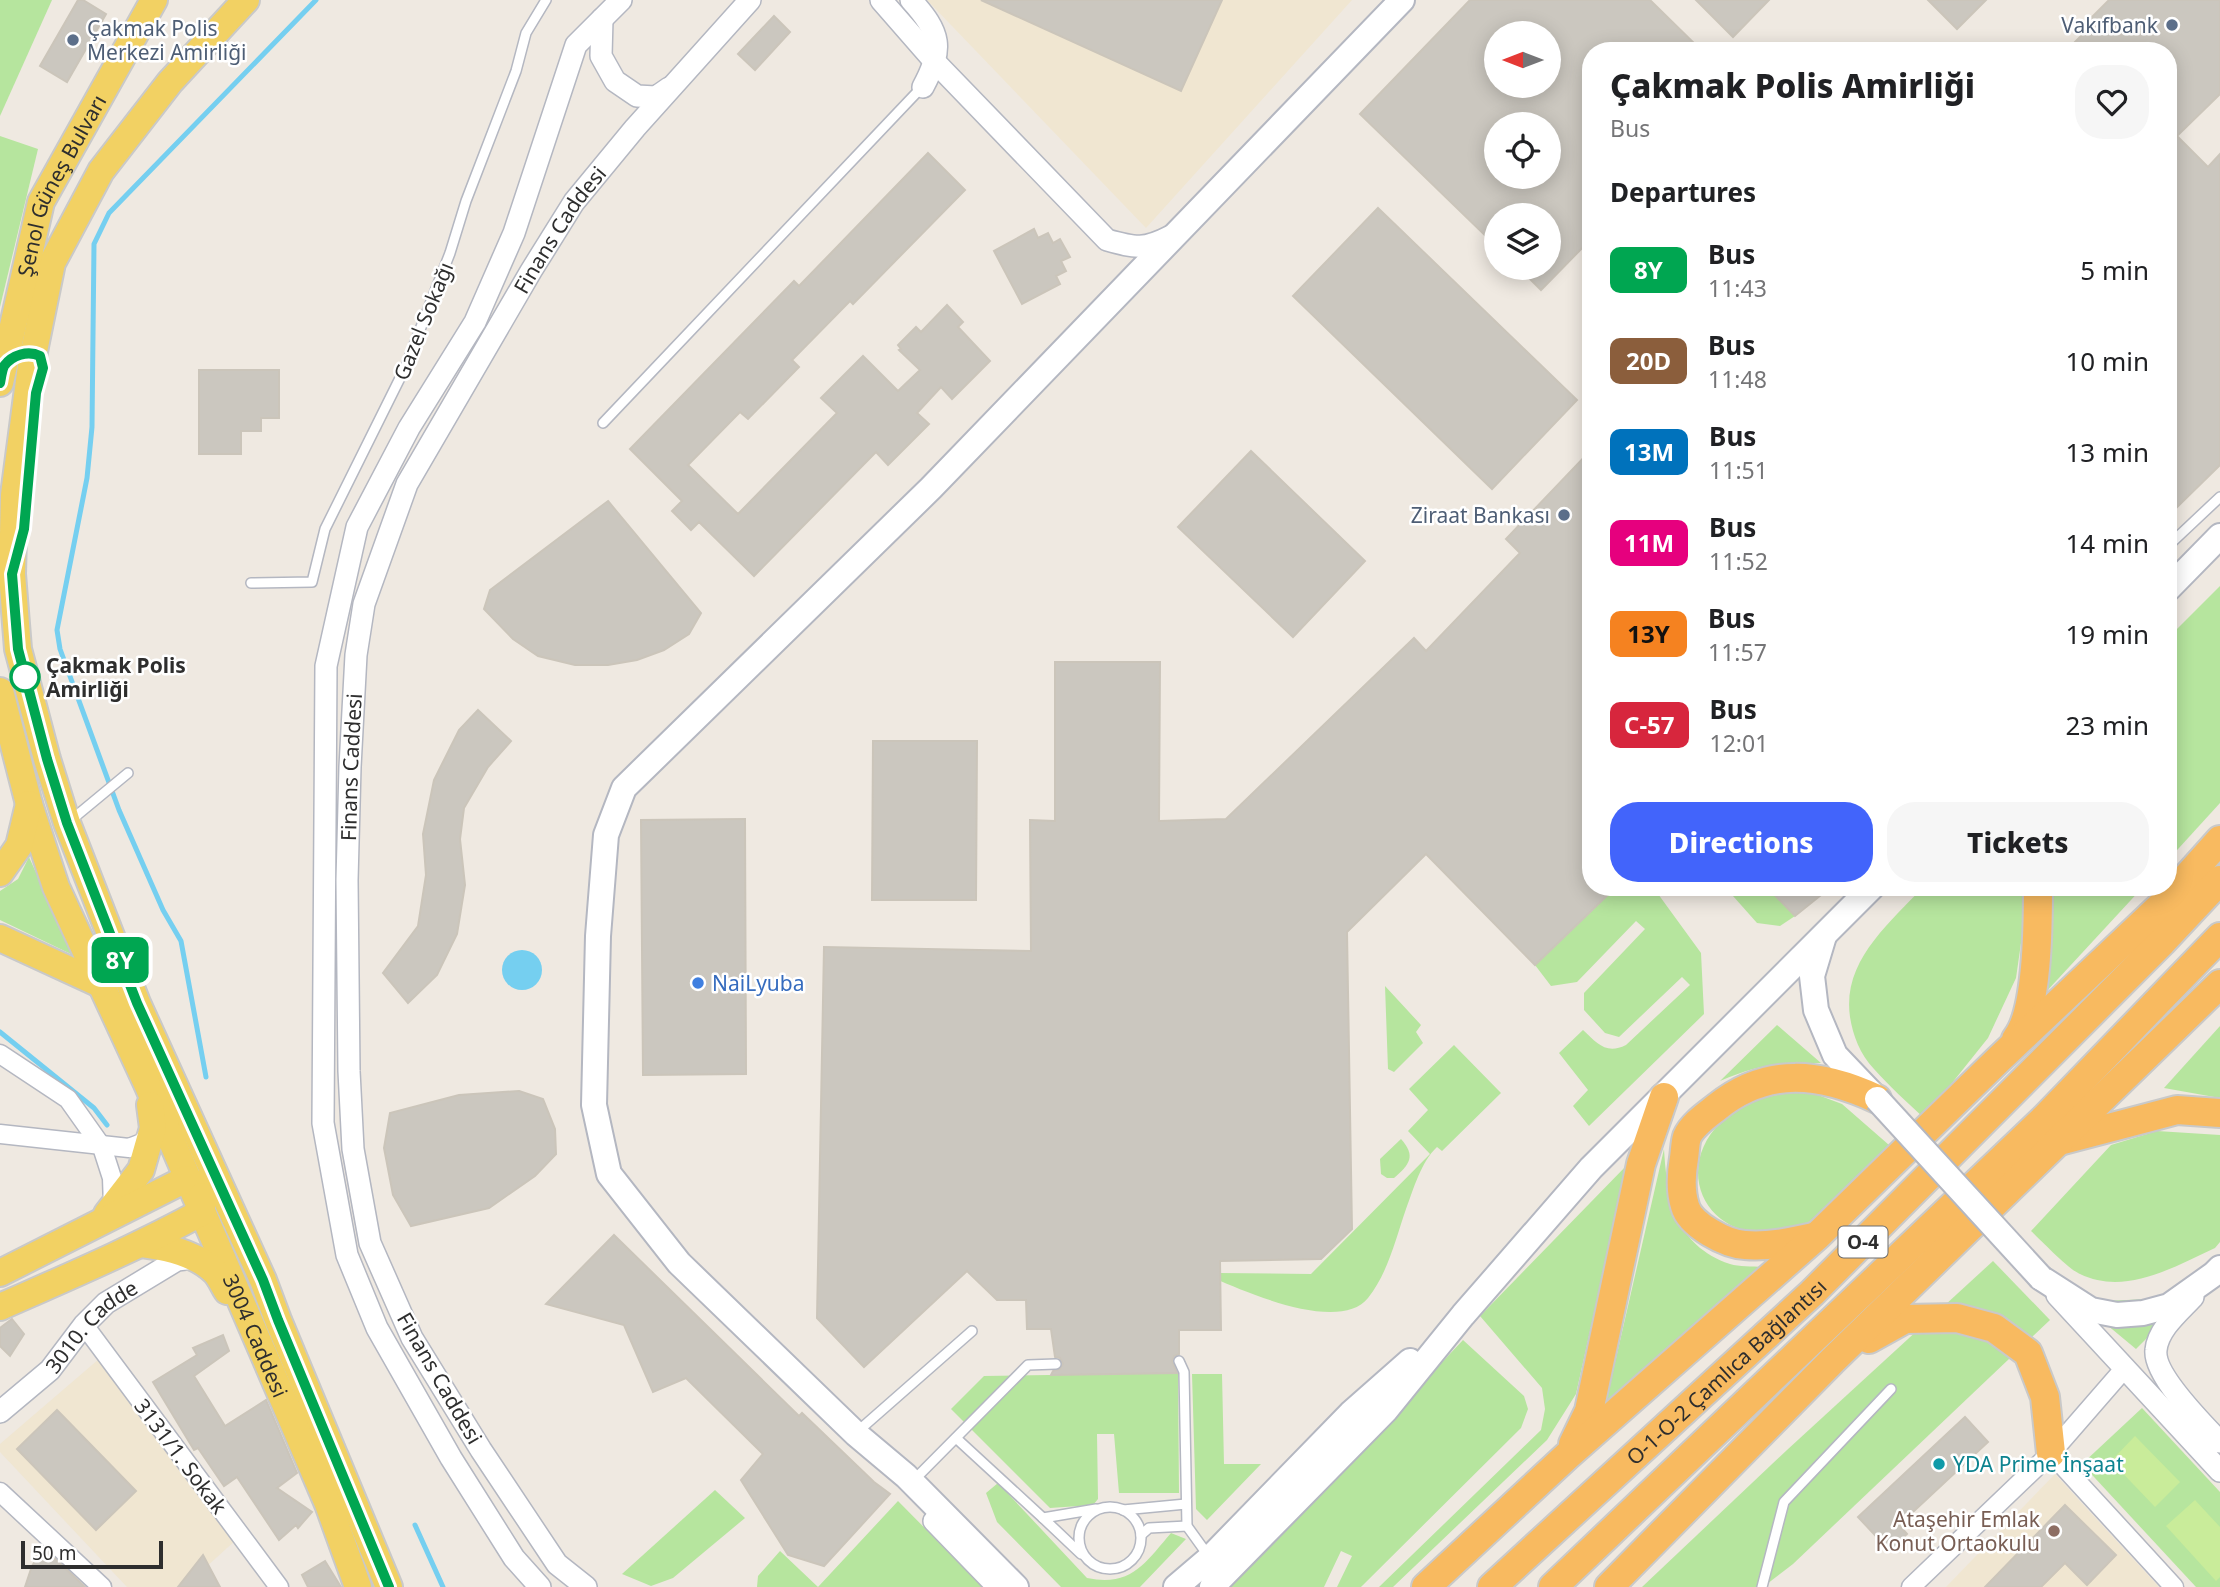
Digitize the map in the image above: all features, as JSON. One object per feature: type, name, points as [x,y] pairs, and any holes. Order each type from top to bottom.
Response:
[{"type":"highway","points":[[2177,888],[2220,840]]},
{"type":"highway","name":"O-1-O-2 Çamlıca Bağlantısı","points":[[1492,1587],[1812,1293],[2162,942],[2220,880]]},
{"type":"highway","points":[[1998,1060],[2020,1033],[2031,996],[2038,929],[2038,896]]},
{"type":"highway","points":[[1426,1587],[1567,1455],[1816,1236],[2170,896]]},
{"type":"highway","name":"O-1-O-2 Çamlıca Bağlantısı","points":[[1553,1587],[2045,1118],[2220,937]]},
{"type":"highway","points":[[1609,1587],[1833,1360],[2220,984]]},
{"type":"highway","points":[[1816,1236],[1773,1245],[1742,1245],[1711,1234],[1685,1209],[1680,1180],[1687,1136],[1700,1120],[1735,1092],[1761,1082],[1817,1079],[1845,1085],[1877,1099]]},
{"type":"highway","points":[[1567,1455],[1588,1411],[1641,1164],[1664,1097]]},
{"type":"highway","points":[[2060,1141],[2177,1110],[2220,1113]]},
{"type":"highway","points":[[1833,1360],[1905,1319],[1957,1318],[1994,1328],[2028,1353],[2045,1397],[2050,1453]]},
{"type":"main road","name":"Şenol Güneş Bulvarı","points":[[2,375],[41,202],[154,0]]},
{"type":"main road","name":"Şenol Güneş Bulvarı","points":[[34,353],[52,263],[101,171],[170,82],[246,0]]},
{"type":"main road","points":[[1016,1587],[912,1482],[856,1433],[679,1263],[609,1174],[594,1105],[598,936],[606,835],[624,788],[931,488],[1402,0]]},
{"type":"main road","points":[[2,375],[18,355],[34,353],[40,356],[43,368],[36,393],[24,529],[12,574],[18,649],[67,823],[137,1003],[263,1280],[389,1587]]},
{"type":"main road","points":[[2177,580],[2220,536]]},
{"type":"main road","points":[[0,691],[29,804],[56,887],[148,1086],[153,1128],[141,1170],[107,1215]]},
{"type":"main road","points":[[0,873],[19,846],[29,804]]},
{"type":"main road","points":[[1212,1587],[1386,1410],[1463,1315],[1591,1168],[1863,896]]},
{"type":"main road","points":[[1825,932],[1812,976],[1816,1010],[1835,1055],[2041,1278],[2091,1310],[2117,1315],[2143,1313],[2169,1306],[2217,1271]]},
{"type":"main road","points":[[0,938],[100,984]]},
{"type":"main road","name":"3004 Caddesi","points":[[148,1086],[197,1193],[248,1322],[328,1504],[358,1587]]},
{"type":"main road","points":[[0,1307],[142,1244],[197,1193],[207,1159]]},
{"type":"main road","points":[[0,1273],[107,1215],[124,1210],[209,1191],[233,1215]]},
{"type":"main road","points":[[142,1244],[163,1247],[194,1258],[215,1272],[248,1322]]},
{"type":"main road","points":[[1176,1587],[1210,1558],[1351,1413],[1463,1315]]},
{"type":"street","name":"Finans Caddesi","points":[[540,1587],[514,1558],[451,1458],[377,1328],[347,1255],[323,1123],[326,666],[357,527],[409,428],[475,323],[513,233],[576,46],[621,0]]},
{"type":"street","name":"Finans Caddesi","points":[[586,1587],[557,1564],[481,1450],[412,1338],[370,1243],[354,1149],[349,1071],[347,867],[356,654],[365,604],[407,484],[573,202],[750,0]]},
{"type":"street","points":[[881,0],[931,57],[1107,240],[1130,246],[1151,247],[1178,232]]},
{"type":"street","points":[[911,0],[923,13],[936,36],[923,87],[953,80]]},
{"type":"street","points":[[602,19],[601,56],[615,81],[637,96],[656,97],[674,85]]},
{"type":"street","points":[[0,1054],[68,1099],[102,1147],[113,1178],[107,1215]]},
{"type":"street","points":[[0,1134],[129,1148],[142,1143],[153,1128]]},
{"type":"street","name":"3010. Cadde","points":[[0,1412],[50,1370],[84,1325],[106,1303],[177,1260],[194,1258]]},
{"type":"street","points":[[2217,1271],[2166,1325],[2155,1351],[2163,1376],[2220,1442]]},
{"type":"street","points":[[2041,1278],[2220,1471]]},
{"type":"street","name":"3131/1. Sokak","points":[[84,1325],[279,1587]]},
{"type":"street","points":[[1911,1587],[2050,1453],[2124,1369]]},
{"type":"street","points":[[856,1433],[898,1484],[998,1587]]},
{"type":"street","points":[[2050,1453],[2174,1587]]},
{"type":"street","points":[[0,1492],[102,1587]]},
{"type":"lane","name":"Gazel Sokağı","points":[[251,583],[312,582],[325,529],[405,368],[516,71],[526,33],[545,0]]},
{"type":"lane","points":[[603,424],[923,87]]},
{"type":"lane","points":[[2177,538],[2220,497]]},
{"type":"lane","points":[[67,823],[128,773]]},
{"type":"lane","points":[[856,1433],[972,1331]]},
{"type":"lane","points":[[1179,1361],[1184,1372],[1187,1526],[1210,1558]]},
{"type":"lane","points":[[912,1482],[1028,1365],[1056,1364]]},
{"type":"lane","points":[[1762,1587],[1784,1502],[1891,1388]]},
{"type":"lane","points":[[956,1438],[1087,1559],[1104,1569],[1123,1567],[1137,1554],[1141,1535],[1138,1524],[1123,1510],[1101,1508],[1043,1518]]},
{"type":"lane","points":[[1123,1510],[1186,1504]]},
{"type":"lane","points":[[1087,1559],[1079,1542],[1080,1531],[1084,1521],[1101,1508]]},
{"type":"lane","points":[[1141,1535],[1149,1528],[1187,1526]]},
{"type":"shaded area","points":[[927,0],[1352,0],[1146,228]]},
{"type":"shaded area","points":[[99,1359],[237,1539],[184,1587],[127,1587],[0,1452],[0,1444]]},
{"type":"shaded area","name":"Ataşehir Emlak Konut Ortaokulu","points":[[2055,1474],[2159,1587],[1946,1587]]},
{"type":"green space","points":[[0,0],[52,0],[0,116]]},
{"type":"green space","points":[[0,136],[38,149],[0,307]]},
{"type":"green space","points":[[2220,586],[2220,803],[2177,850],[2177,629]]},
{"type":"green space","points":[[29,857],[73,955],[0,920],[0,891],[18,879]]},
{"type":"green space","points":[[1607,896],[1660,896],[1701,953],[1704,1014],[1589,1126],[1573,1106],[1588,1090],[1559,1053],[1583,1030],[1607,1048],[1626,1045],[1690,985],[1682,977],[1619,1037],[1605,1033],[1584,1010],[1584,993],[1645,929],[1636,921],[1577,982],[1551,986],[1535,965]]},
{"type":"green space","points":[[1733,896],[1776,896],[1795,916],[1780,926],[1757,923]]},
{"type":"green space","points":[[1915,896],[2028,896],[2016,978],[1988,1038],[1924,1118],[1874,1069],[1853,1031],[1849,997],[1853,978],[1871,945]]},
{"type":"green space","points":[[2053,896],[2135,896],[2045,993]]},
{"type":"green space","points":[[1385,986],[1421,1025],[1416,1032],[1423,1043],[1394,1072],[1388,1069]]},
{"type":"green space","points":[[1777,1025],[1821,1063],[1769,1066],[1720,1081]]},
{"type":"green space","points":[[2220,1026],[2220,1098],[2164,1088]]},
{"type":"green space","points":[[1454,1045],[1501,1093],[1442,1151],[1437,1147],[1431,1153],[1415,1184],[1386,1266],[1368,1298],[1355,1308],[1337,1312],[1316,1311],[1249,1293],[1216,1279],[1219,1273],[1311,1274],[1430,1154],[1408,1131],[1428,1110],[1409,1089]]},
{"type":"green space","points":[[1810,1092],[1842,1104],[1889,1145],[1841,1194],[1800,1228],[1778,1234],[1744,1230],[1726,1222],[1712,1210],[1702,1195],[1698,1177],[1700,1158],[1707,1140],[1737,1108],[1772,1096]]},
{"type":"green space","points":[[2157,1131],[2220,1135],[2220,1242],[2215,1248],[2183,1263],[2132,1280],[2114,1282],[2080,1274],[2062,1261],[2031,1231],[2111,1145]]},
{"type":"green space","points":[[1401,1139],[1410,1155],[1409,1160],[1394,1178],[1387,1178],[1381,1174],[1380,1159]]},
{"type":"green space","points":[[1664,1149],[1672,1202],[1686,1232],[1711,1256],[1730,1264],[1763,1267],[1606,1402]]},
{"type":"green space","points":[[1627,1165],[1576,1394],[1547,1440],[1393,1587],[1379,1587],[1541,1430],[1545,1409],[1542,1388],[1480,1316]]},
{"type":"green space","points":[[1993,1261],[2050,1320],[1793,1564],[1763,1587],[1642,1587],[1787,1450]]},
{"type":"green space","points":[[2201,1284],[2136,1349],[2071,1295],[2104,1301],[2149,1299]]},
{"type":"green space","points":[[1463,1340],[1524,1396],[1528,1409],[1521,1428],[1361,1587],[1337,1587],[1352,1556],[1341,1551],[1324,1587],[1222,1587],[1347,1463]]},
{"type":"green space","points":[[1178,1373],[1179,1493],[1119,1493],[1114,1434],[1097,1434],[1098,1499],[1093,1505],[1050,1508],[951,1409],[984,1376]]},
{"type":"green space","points":[[1192,1374],[1222,1374],[1224,1464],[1261,1464],[1207,1520],[1196,1509]]},
{"type":"green space","points":[[2142,1408],[2220,1492],[2220,1587],[2196,1587],[2082,1464]]},
{"type":"green space","points":[[2135,1436],[2180,1482],[2155,1507],[2111,1461]]},
{"type":"green space","points":[[998,1483],[1087,1578],[1102,1580],[1126,1576],[1145,1563],[1171,1533],[1186,1539],[1140,1587],[1061,1587],[997,1522],[986,1493]]},
{"type":"green space","points":[[715,1490],[745,1518],[673,1578],[651,1586],[622,1574]]},
{"type":"green space","points":[[2195,1500],[2220,1527],[2220,1577],[2216,1581],[2166,1526]]},
{"type":"green space","points":[[898,1501],[983,1587],[818,1587]]},
{"type":"green space","points":[[780,1551],[818,1587],[757,1587],[758,1576]]},
{"type":"water","points":[[522,950],[530,951],[536,956],[541,962],[541,978],[536,984],[530,989],[522,990],[514,989],[508,984],[503,978],[502,970],[503,962],[508,956],[514,951]]},
{"type":"building","name":"Çakmak Polis Merkezi Amirliği","points":[[78,0],[83,0],[106,14],[67,82],[40,66]]},
{"type":"building","points":[[981,0],[1222,0],[1181,91]]},
{"type":"building","points":[[1470,0],[1650,0],[1693,42],[1582,42],[1582,248],[1561,270],[1561,203],[1484,203],[1484,234],[1360,114]]},
{"type":"building","points":[[1696,0],[1769,0],[1733,37]]},
{"type":"building","points":[[1928,0],[1986,0],[1957,29]]},
{"type":"building","points":[[2109,0],[2220,0],[2220,94],[2177,136],[2177,42],[2075,42],[2089,28],[2085,24]]},
{"type":"building","points":[[774,16],[790,32],[755,70],[738,54]]},
{"type":"building","points":[[2177,136],[2208,167],[2220,154],[2220,465],[2177,507]]},
{"type":"building","points":[[928,153],[965,190],[853,304],[850,301],[792,360],[799,367],[748,419],[740,412],[688,465],[738,514],[837,413],[821,398],[863,356],[898,391],[920,370],[899,350],[901,349],[898,345],[916,327],[921,332],[947,305],[963,322],[958,327],[990,361],[952,399],[941,387],[917,413],[929,424],[888,465],[876,452],[754,576],[699,522],[691,530],[672,511],[682,501],[630,449],[794,281],[799,286]]},
{"type":"building","points":[[1378,208],[1577,400],[1492,489],[1293,296]]},
{"type":"building","points":[[1034,229],[1038,238],[1048,233],[1053,243],[1060,239],[1070,257],[1061,261],[1066,271],[1056,276],[1060,284],[1022,304],[994,251]]},
{"type":"building","points":[[1531,280],[1551,280],[1541,290]]},
{"type":"building","points":[[199,370],[279,370],[279,418],[261,418],[261,431],[241,431],[241,454],[199,454]]},
{"type":"building","points":[[1251,451],[1365,561],[1293,637],[1178,527]]},
{"type":"building","points":[[1582,459],[1582,896],[1607,896],[1535,965],[1426,854],[1347,932],[1352,1229],[1321,1259],[1220,1261],[1221,1330],[1179,1330],[1179,1354],[1174,1356],[1172,1361],[1177,1373],[1051,1375],[1063,1364],[1060,1358],[1055,1357],[1051,1329],[1027,1329],[1026,1300],[997,1300],[967,1271],[864,1367],[817,1318],[824,947],[1031,951],[1030,820],[1055,821],[1055,662],[1160,662],[1159,821],[1226,819],[1414,638],[1426,651],[1520,553],[1506,539]]},
{"type":"building","points":[[608,501],[701,613],[689,634],[664,650],[637,660],[608,665],[575,665],[538,656],[513,639],[484,609],[490,590]]},
{"type":"building","points":[[478,710],[511,741],[488,767],[464,808],[460,839],[465,885],[457,934],[437,975],[408,1003],[383,973],[418,926],[426,875],[423,834],[434,780],[459,730]]},
{"type":"building","points":[[873,741],[977,741],[976,900],[872,900]]},
{"type":"building","points":[[745,819],[746,1074],[643,1075],[641,820]]},
{"type":"building","points":[[1776,896],[1820,896],[1795,916]]},
{"type":"building","points":[[519,1091],[543,1099],[555,1129],[556,1154],[535,1176],[489,1208],[411,1226],[393,1195],[384,1148],[390,1113],[459,1095]]},
{"type":"building","points":[[614,1235],[799,1416],[802,1413],[890,1494],[824,1566],[788,1555],[741,1480],[763,1454],[686,1378],[653,1392],[624,1325],[546,1304]]},
{"type":"building","points":[[12,1319],[24,1334],[10,1356],[0,1346],[0,1328]]},
{"type":"building","points":[[223,1335],[229,1351],[194,1376],[225,1426],[266,1400],[297,1473],[277,1488],[312,1512],[298,1528],[296,1525],[279,1540],[237,1477],[224,1486],[198,1448],[194,1450],[153,1382],[197,1355],[193,1348]]},
{"type":"building","points":[[57,1410],[136,1491],[96,1530],[17,1449]]},
{"type":"building","name":"YDA Prime İnşaat","points":[[1965,1417],[1988,1442],[1899,1525],[1907,1534],[1889,1550],[1858,1517]]},
{"type":"building","points":[[2065,1505],[2116,1555],[2087,1585],[2065,1563],[2041,1587],[1985,1587]]},
{"type":"building","points":[[44,1548],[85,1587],[25,1587],[32,1566]]},
{"type":"building","points":[[203,1555],[220,1587],[178,1587]]},
{"type":"building","points":[[325,1561],[341,1587],[308,1587],[302,1575]]},
{"type":"waterway","points":[[206,1077],[181,941],[163,910],[119,810],[60,649],[57,630],[87,478],[92,427],[94,244],[109,213],[316,0]]},
{"type":"waterway","points":[[0,1032],[94,1108],[107,1125]]},
{"type":"waterway","points":[[415,1525],[443,1587]]},
{"type":"bus line","name":"8Y","points":[[0,383],[4,367],[18,355],[34,353],[40,356],[43,368],[36,393],[24,529],[12,574],[18,649],[67,823],[137,1003],[263,1280],[389,1587]]},
{"type":"place","name":"Vakıfbank","points":[[2172,25]]},
{"type":"place","name":"Çakmak Polis Merkezi Amirliği","points":[[73,40]]},
{"type":"place","name":"Ziraat Bankası","points":[[1564,515]]},
{"type":"place","name":"Çakmak Polis Amirliği","points":[[25,677]]},
{"type":"place","name":"NaiLyuba","points":[[698,983]]},
{"type":"place","name":"YDA Prime İnşaat","points":[[1939,1464]]},
{"type":"place","name":"Ataşehir Emlak Konut Ortaokulu","points":[[2054,1531]]}]
